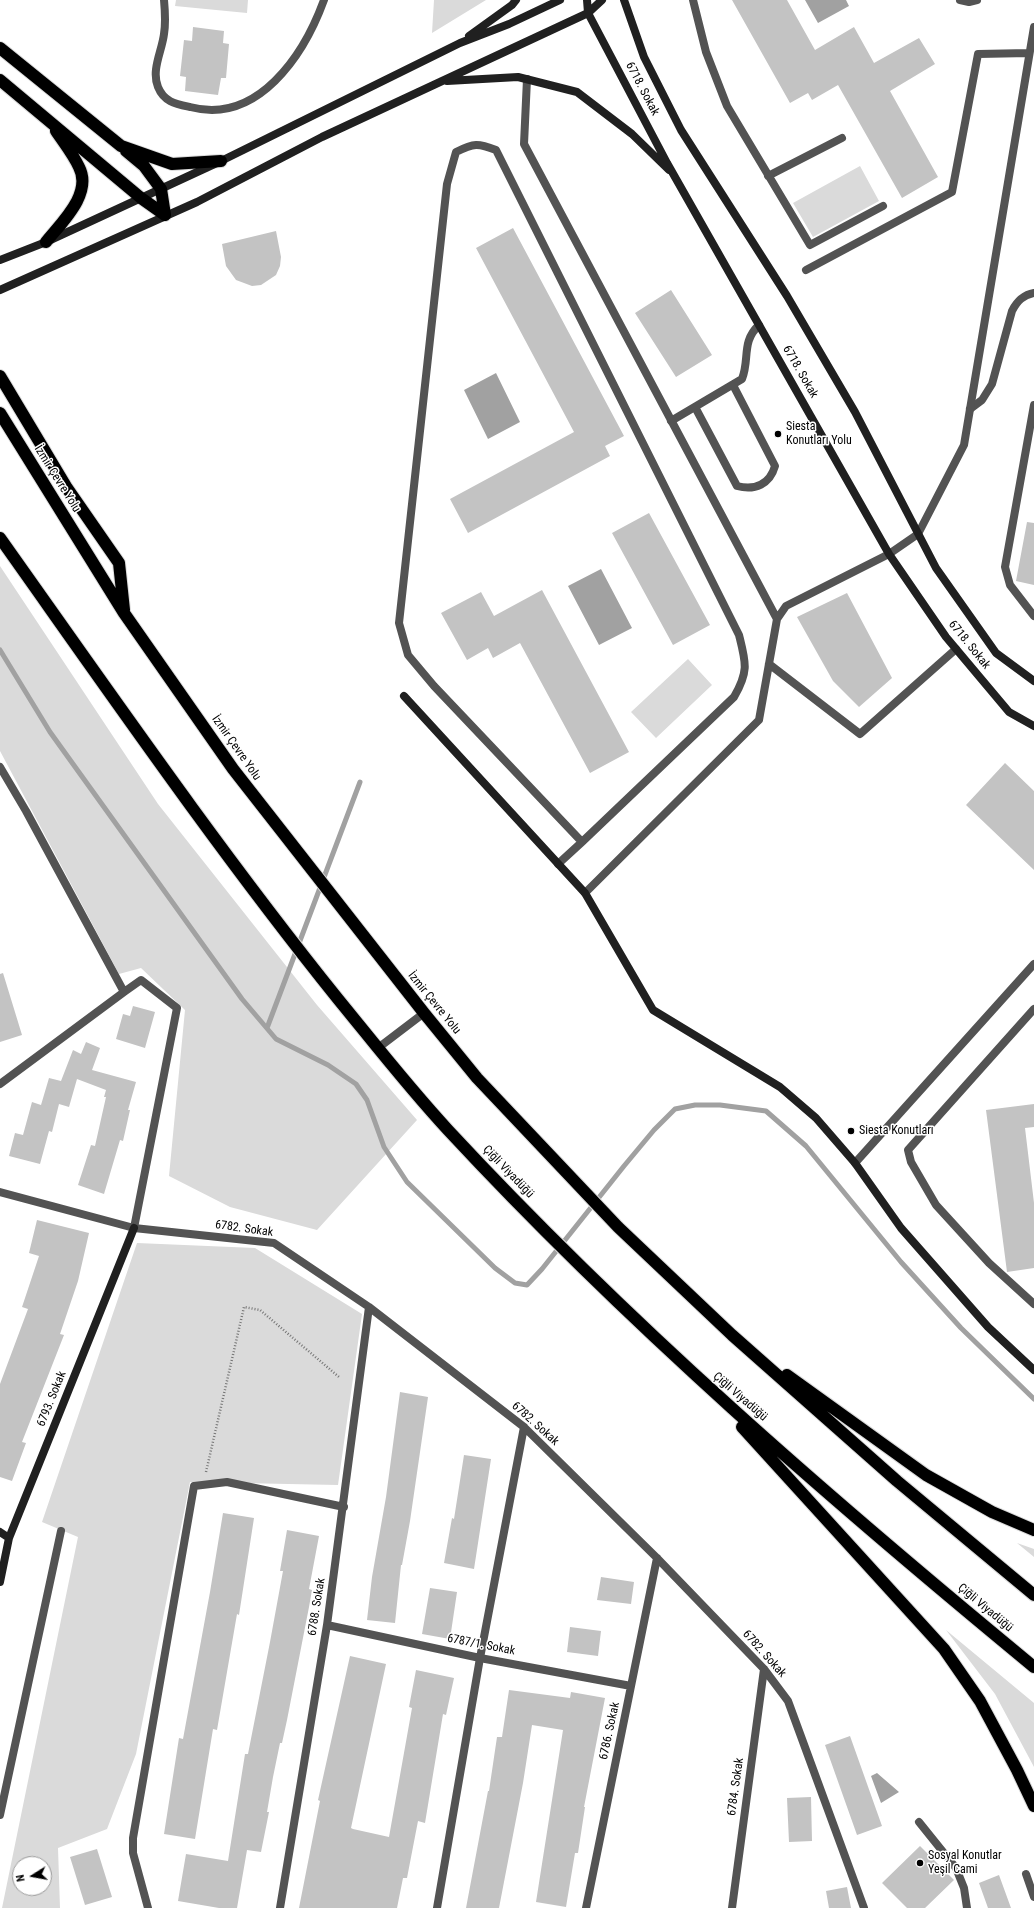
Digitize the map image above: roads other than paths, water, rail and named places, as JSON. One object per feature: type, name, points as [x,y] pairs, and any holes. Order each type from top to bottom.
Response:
[{"type":"highway","points":[[0,48],[144,166],[161,189],[165,215]]},
{"type":"highway","points":[[0,80],[141,198],[165,215]]},
{"type":"highway","points":[[46,242],[75,207],[82,187],[80,168],[50,121]]},
{"type":"highway","points":[[121,146],[172,164],[221,161]]},
{"type":"highway","points":[[0,376],[67,488],[119,563],[124,613]]},
{"type":"highway","name":"İzmir Çevre Yolu","points":[[0,413],[124,613],[259,804],[424,1013],[477,1078],[618,1227],[732,1335]]},
{"type":"highway","points":[[0,538],[262,903],[378,1048]]},
{"type":"highway","name":"Çiğli Viyadüğü","points":[[378,1048],[446,1128],[572,1258],[696,1378],[855,1517],[1034,1667]]},
{"type":"highway","points":[[732,1335],[926,1474],[992,1512],[1034,1530]]},
{"type":"highway","points":[[732,1335],[897,1481],[1034,1595]]},
{"type":"highway","points":[[696,1378],[840,1533],[944,1649],[980,1700],[1018,1770],[1034,1806]]},
{"type":"street","points":[[164,0],[165,31],[156,69],[158,86],[170,102],[202,110],[226,108],[244,103],[255,98],[272,84],[300,51],[311,32],[324,0]]},
{"type":"street","points":[[460,43],[512,5],[516,0]]},
{"type":"street","points":[[0,260],[46,242],[161,189],[460,43],[509,24],[560,0]]},
{"type":"street","name":"6718. Sokak","points":[[587,0],[588,13],[676,177],[889,554],[956,649],[1009,712],[1034,726]]},
{"type":"street","points":[[0,290],[33,277],[165,215],[197,202],[322,137],[588,13],[602,0]]},
{"type":"street","name":"6718. Sokak","points":[[624,0],[644,57],[681,130],[791,303],[855,412],[936,568],[996,653],[1034,681]]},
{"type":"street","points":[[693,0],[706,52],[720,91],[768,176],[810,245],[882,206]]},
{"type":"street","points":[[960,0],[969,2],[977,0]]},
{"type":"street","points":[[585,894],[759,720],[776,619],[786,606],[889,554],[918,534],[964,445],[1034,27]]},
{"type":"street","points":[[806,270],[952,192],[978,54],[1029,53]]},
{"type":"street","points":[[442,81],[518,77],[577,92],[632,134],[676,177]]},
{"type":"street","points":[[527,79],[524,144],[776,619]]},
{"type":"street","points":[[768,176],[842,138]]},
{"type":"street","points":[[558,864],[582,842],[734,697],[744,680],[746,663],[735,628],[496,150],[481,145],[471,145],[456,152],[447,184],[399,623],[408,656],[434,686],[582,842]]},
{"type":"street","points":[[970,409],[982,400],[992,384],[1012,311],[1016,303],[1022,298],[1034,293]]},
{"type":"street","points":[[671,421],[742,379],[747,364],[746,350],[748,340],[759,325]]},
{"type":"street","points":[[695,407],[738,486],[753,488],[760,486],[770,478],[775,466],[733,385]]},
{"type":"street","points":[[1034,405],[1005,567],[1010,585],[1034,616]]},
{"type":"street","points":[[769,664],[860,734],[956,649]]},
{"type":"street","points":[[404,696],[585,894],[654,1010],[780,1087],[816,1118],[854,1163],[901,1228],[988,1327],[1034,1370]]},
{"type":"street","points":[[0,767],[26,811],[124,992]]},
{"type":"street","points":[[854,1163],[1034,964]]},
{"type":"street","points":[[0,1084],[141,980],[176,1008],[134,1228]]},
{"type":"street","points":[[1034,1009],[908,1150],[911,1162],[936,1205],[989,1263],[1034,1304]]},
{"type":"street","points":[[378,1048],[424,1013]]},
{"type":"street","name":"6782. Sokak","points":[[0,1192],[134,1228],[274,1243],[369,1308],[524,1427],[657,1558],[764,1669],[788,1701],[864,1908]]},
{"type":"street","name":"6793. Sokak","points":[[0,1582],[9,1538],[134,1228]]},
{"type":"street","name":"6788. Sokak","points":[[280,1908],[327,1625],[344,1507],[369,1308]]},
{"type":"street","points":[[437,1908],[480,1658],[524,1427]]},
{"type":"street","points":[[148,1908],[133,1853],[133,1838],[194,1486],[227,1482],[344,1507]]},
{"type":"street","points":[[0,1816],[60,1531]]},
{"type":"street","points":[[0,1532],[9,1538]]},
{"type":"street","name":"6786. Sokak","points":[[586,1908],[657,1558]]},
{"type":"street","name":"6787/1. Sokak","points":[[327,1625],[480,1658],[631,1686]]},
{"type":"street","name":"6784. Sokak","points":[[732,1908],[764,1669]]},
{"type":"street","points":[[918,1822],[956,1868],[964,1888],[967,1908]]},
{"type":"street","points":[[1026,1874],[1034,1897]]},
{"type":"waterway","points":[[0,650],[50,732],[242,999],[276,1039],[328,1065],[356,1084],[367,1100],[384,1147],[407,1182],[495,1268],[515,1283],[527,1285],[542,1269],[624,1166],[654,1130],[675,1109],[695,1105],[720,1105],[766,1111],[806,1146],[901,1262],[961,1328],[1034,1399]]},
{"type":"waterway","points":[[267,1028],[360,782]]},
{"type":"place","name":"Siesta Konutları Yolu","points":[[778,434]]},
{"type":"place","name":"Siesta Konutları","points":[[851,1131]]},
{"type":"place","name":"Sosyal Konutlar Yeşil Cami","points":[[920,1863]]}]
